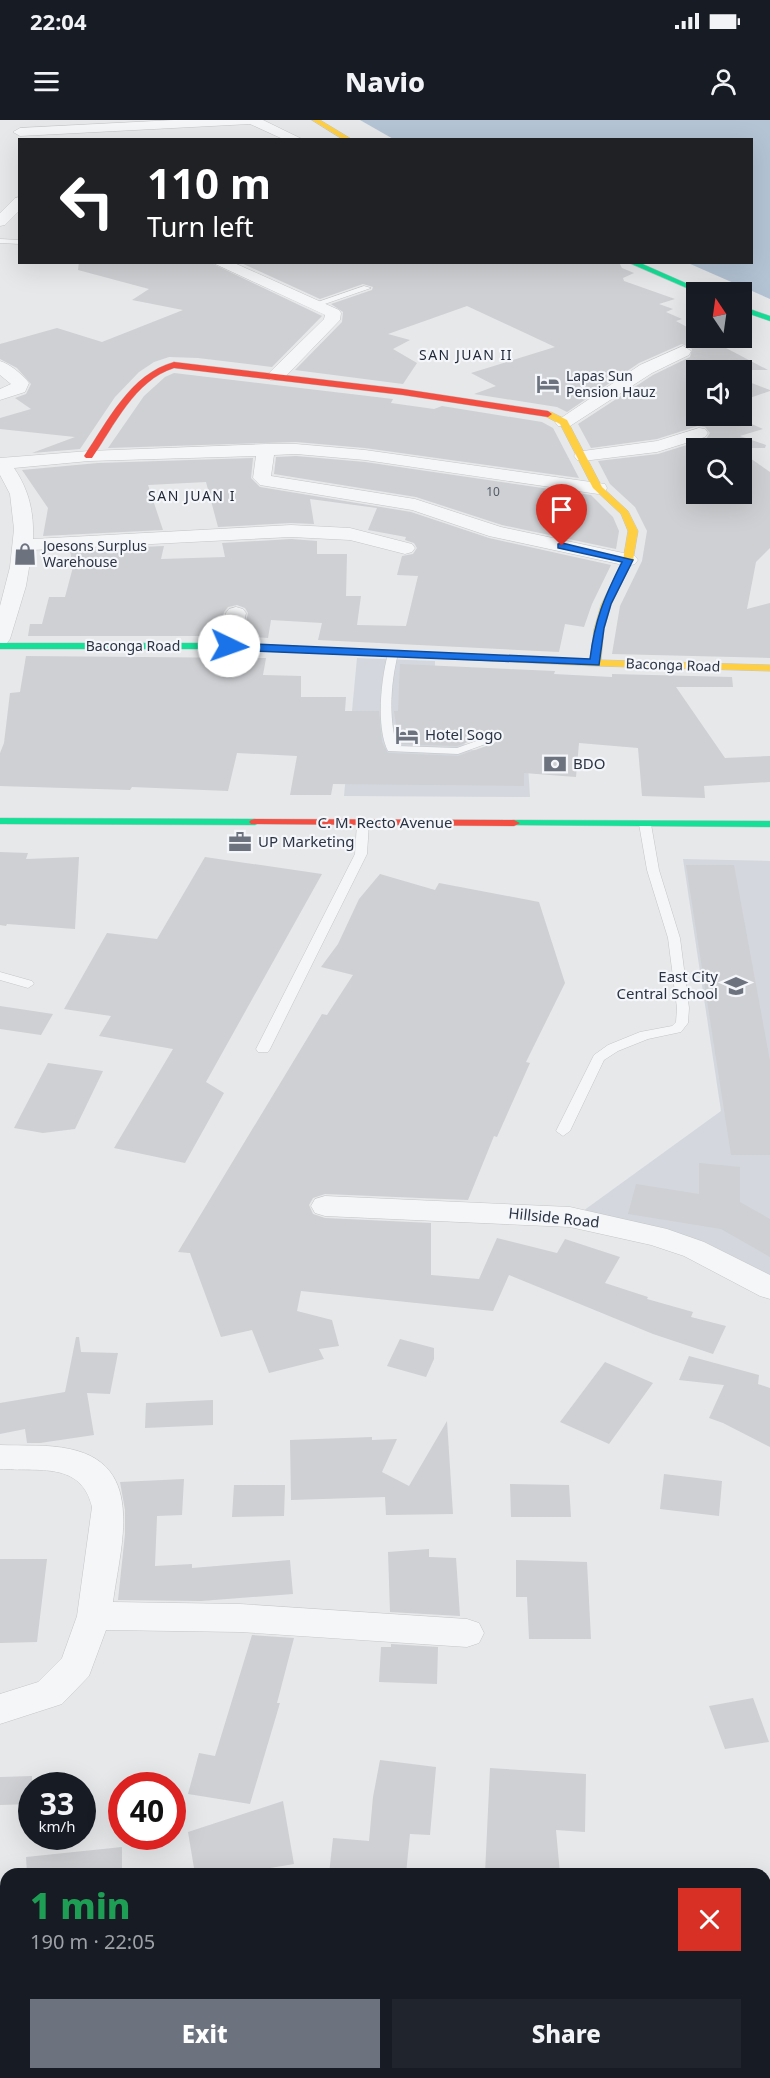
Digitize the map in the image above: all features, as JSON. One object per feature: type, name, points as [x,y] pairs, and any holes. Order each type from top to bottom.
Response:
[{"type":"main road","points":[[315,120],[346,138]]},
{"type":"main road","points":[[635,264],[686,285]]},
{"type":"main road","points":[[752,312],[770,319]]},
{"type":"main road","points":[[89,456],[142,384],[159,368],[181,365],[469,401],[549,414],[564,422],[598,488],[616,503],[630,521],[633,531],[628,560],[606,604],[599,628],[595,663]]},
{"type":"main road","name":"Baconga Road","points":[[0,646],[229,646],[595,663],[770,668]]},
{"type":"main road","name":"C. M. Recto Avenue","points":[[0,821],[770,824]]},
{"type":"street","points":[[20,132],[46,124],[185,124],[252,120],[293,138]]},
{"type":"street","points":[[178,138],[188,137],[185,124]]},
{"type":"street","points":[[0,222],[18,203]]},
{"type":"street","points":[[223,264],[333,313],[334,317],[276,376]]},
{"type":"street","points":[[564,422],[646,369],[683,351]]},
{"type":"street","points":[[0,366],[20,383],[19,388],[0,395]]},
{"type":"street","points":[[583,456],[660,446],[699,433]]},
{"type":"street","points":[[266,449],[261,473],[262,478],[267,481],[415,505],[496,532],[628,560]]},
{"type":"street","points":[[0,639],[15,594],[24,516],[19,492],[1,463],[89,456],[266,449],[331,451],[598,488]]},
{"type":"street","points":[[0,518],[24,516]]},
{"type":"street","points":[[21,545],[291,531],[350,534],[405,548]]},
{"type":"street","points":[[229,646],[236,613]]},
{"type":"street","name":"Hillside Road","points":[[325,1206],[570,1217],[613,1224],[694,1249],[770,1288]]},
{"type":"street","points":[[0,1457],[69,1461],[89,1470],[103,1486],[108,1507],[94,1616],[77,1666],[50,1693],[0,1709]]},
{"type":"street","points":[[94,1616],[240,1618],[467,1633]]},
{"type":"lane","points":[[0,240],[18,242]]},
{"type":"lane","points":[[316,304],[368,288]]},
{"type":"lane","points":[[393,654],[389,666],[388,705],[389,743],[392,749],[458,751],[490,739]]},
{"type":"lane","points":[[263,1049],[361,854],[363,823]]},
{"type":"lane","points":[[563,1131],[599,1058],[613,1048],[645,1035],[676,1029],[682,1023],[683,1008],[674,938],[653,870],[645,824]]},
{"type":"lane","points":[[0,976],[28,984]]},
{"type":"shaded area","name":"Hotel Sogo","points":[[357,658],[435,661],[434,718],[463,719],[465,750],[527,750],[530,797],[344,796]]},
{"type":"shaded area","name":"East City Central School","points":[[683,859],[770,861],[770,1277],[583,1211],[721,1111]]},
{"type":"water","points":[[360,120],[770,120],[770,299],[752,291],[752,282],[731,282],[690,264],[753,264],[753,138],[392,138]]},
{"type":"building","points":[[79,264],[213,264],[322,316],[272,367],[198,358],[169,357],[154,362],[139,372],[115,397],[80,449],[32,453],[75,437],[0,429],[0,418],[31,409],[15,398],[26,394],[31,384],[17,368],[0,359],[0,344],[57,328],[102,342],[183,310],[132,300],[149,289],[78,270]]},
{"type":"building","points":[[243,264],[620,264],[622,268],[634,273],[623,278],[624,281],[675,299],[659,304],[673,309],[666,312],[682,319],[676,321],[686,326],[686,346],[682,344],[639,363],[567,412],[557,407],[474,394],[496,386],[471,373],[555,347],[467,306],[388,334],[410,340],[393,349],[417,363],[403,384],[295,370],[342,322],[343,312],[331,304],[372,290],[373,287],[363,284],[320,299]]},
{"type":"building","points":[[690,348],[726,348],[749,360],[686,360],[686,426],[698,426],[657,439],[591,448],[578,424],[653,375],[690,357],[692,349]]},
{"type":"building","points":[[752,362],[768,370],[752,370]]},
{"type":"building","points":[[174,373],[393,399],[391,403],[434,409],[442,406],[542,422],[553,428],[579,478],[365,448],[296,442],[108,448],[144,396],[165,377]]},
{"type":"building","points":[[752,383],[770,390],[752,397]]},
{"type":"building","points":[[752,424],[763,429],[740,436],[746,438],[707,438],[710,433],[705,427],[698,426],[752,426]]},
{"type":"building","points":[[752,440],[766,445],[765,448],[752,448]]},
{"type":"building","points":[[686,445],[686,504],[752,504],[752,460],[770,472],[770,548],[756,562],[747,609],[770,603],[770,658],[612,654],[620,606],[642,561],[647,531],[635,507],[610,484],[598,461],[658,454]]},
{"type":"building","points":[[296,456],[365,462],[591,495],[613,517],[619,531],[616,549],[502,525],[416,497],[274,474],[276,457]]},
{"type":"building","points":[[253,458],[251,478],[260,487],[411,512],[489,538],[611,565],[592,604],[584,627],[565,624],[559,652],[318,640],[322,623],[271,620],[268,638],[243,636],[248,613],[245,608],[237,605],[228,607],[224,612],[219,636],[28,636],[30,624],[42,624],[49,597],[65,597],[73,567],[70,550],[164,546],[161,559],[225,557],[222,543],[291,539],[317,541],[317,554],[347,554],[346,596],[361,596],[357,625],[406,626],[418,576],[397,575],[402,556],[413,554],[417,548],[414,543],[405,540],[406,537],[368,530],[377,508],[310,499],[314,524],[218,527],[206,482],[148,485],[163,530],[43,536],[48,508],[22,470],[98,463]]},
{"type":"building","points":[[26,656],[266,658],[263,675],[301,676],[301,697],[346,697],[345,711],[379,711],[382,742],[388,753],[458,756],[495,743],[497,738],[489,734],[457,746],[399,744],[394,711],[398,711],[400,664],[555,671],[554,674],[612,677],[612,674],[732,677],[733,687],[676,687],[725,758],[770,756],[770,782],[704,786],[705,798],[642,796],[638,748],[579,743],[576,777],[524,773],[524,786],[333,784],[331,795],[290,795],[297,756],[237,753],[228,791],[132,787],[130,790],[0,786],[0,753],[4,743],[10,693],[20,692]]},
{"type":"building","points":[[0,852],[28,853],[26,859],[79,857],[75,929],[0,925]]},
{"type":"building","points":[[205,857],[322,874],[206,1082],[224,1093],[185,1163],[114,1148],[173,1049],[99,1036],[111,1016],[64,1009],[107,933],[157,939]]},
{"type":"building","points":[[686,865],[734,865],[770,1061],[770,1155],[731,1155]]},
{"type":"building","points":[[380,874],[435,890],[439,883],[539,902],[565,983],[526,1062],[530,1063],[497,1137],[494,1136],[468,1200],[325,1194],[313,1198],[309,1205],[313,1214],[325,1218],[431,1223],[431,1275],[479,1279],[497,1238],[557,1253],[565,1239],[620,1257],[605,1283],[648,1297],[647,1299],[693,1312],[691,1317],[726,1326],[713,1354],[653,1334],[509,1275],[493,1311],[301,1291],[297,1311],[332,1320],[339,1346],[319,1349],[324,1359],[269,1373],[252,1330],[221,1337],[190,1253],[178,1252],[322,1014],[327,1015],[353,975],[321,967],[338,944],[359,899]]},
{"type":"building","points":[[0,1006],[53,1014],[41,1035],[0,1029]]},
{"type":"building","points":[[48,1063],[103,1071],[75,1129],[43,1133],[14,1128]]},
{"type":"building","points":[[699,1163],[740,1167],[740,1202],[770,1219],[770,1257],[721,1229],[628,1214],[636,1184],[699,1194]]},
{"type":"building","points":[[76,1337],[79,1337],[81,1352],[118,1353],[110,1394],[87,1393],[94,1435],[27,1443],[25,1429],[0,1434],[0,1403],[65,1392]]},
{"type":"building","points":[[400,1339],[434,1348],[434,1359],[426,1377],[387,1366]]},
{"type":"building","points":[[689,1356],[759,1375],[758,1384],[770,1388],[770,1447],[709,1418],[724,1385],[679,1380]]},
{"type":"building","points":[[605,1362],[653,1383],[609,1444],[560,1422]]},
{"type":"building","points":[[213,1400],[213,1425],[145,1428],[146,1403]]},
{"type":"building","points":[[447,1421],[453,1514],[386,1515],[385,1497],[291,1500],[290,1440],[372,1437],[372,1440],[397,1439],[382,1472],[409,1486]]},
{"type":"building","points":[[664,1474],[722,1481],[719,1516],[660,1509]]},
{"type":"building","points":[[184,1479],[182,1515],[157,1516],[155,1566],[192,1564],[192,1568],[290,1560],[293,1594],[201,1601],[118,1600],[125,1534],[125,1510],[120,1482]]},
{"type":"building","points":[[510,1484],[569,1485],[571,1517],[511,1517]]},
{"type":"building","points":[[234,1485],[285,1485],[284,1516],[232,1517]]},
{"type":"building","points":[[429,1549],[429,1557],[456,1558],[460,1616],[390,1612],[388,1552]]},
{"type":"building","points":[[0,1559],[47,1559],[37,1642],[0,1643]]},
{"type":"building","points":[[516,1560],[587,1562],[591,1639],[529,1639],[527,1597],[516,1597]]},
{"type":"building","points":[[252,1635],[294,1638],[277,1703],[280,1703],[250,1804],[188,1794],[199,1753],[215,1756]]},
{"type":"building","points":[[391,1644],[438,1647],[437,1684],[379,1682],[381,1647],[391,1647]]},
{"type":"building","points":[[753,1698],[769,1742],[725,1749],[709,1706]]},
{"type":"building","points":[[380,1760],[436,1767],[430,1835],[410,1834],[407,1868],[330,1868],[333,1838],[369,1841],[373,1797]]},
{"type":"building","points":[[490,1768],[586,1774],[585,1832],[556,1830],[559,1868],[485,1868]]},
{"type":"building","points":[[18,1776],[18,1804],[0,1805],[0,1777]]},
{"type":"building","points":[[283,1801],[294,1864],[270,1868],[194,1868],[188,1832]]},
{"type":"building","points":[[108,1848],[122,1850],[122,1868],[27,1868],[26,1857]]},
{"type":"traffic: fast","points":[[635,264],[686,285]]},
{"type":"traffic: fast","points":[[752,312],[770,319]]},
{"type":"traffic: fast","points":[[0,646],[229,646],[310,650]]},
{"type":"traffic: fast","points":[[0,821],[255,822]]},
{"type":"traffic: fast","points":[[514,823],[770,824]]},
{"type":"traffic: slow","points":[[315,120],[346,138]]},
{"type":"traffic: slow","points":[[548,414],[564,422],[598,488],[625,513],[633,531],[628,560],[606,605],[599,629],[595,663]]},
{"type":"traffic: slow","points":[[310,650],[595,663],[770,668]]},
{"type":"traffic: jam","points":[[89,456],[115,416],[137,388],[161,369],[174,365],[403,392],[548,414]]},
{"type":"traffic: jam","points":[[255,822],[514,823]]},
{"type":"place","name":"Lapas Sun Pension Hauz","points":[[548,384]]},
{"type":"place","name":"Joesons Surplus Warehouse","points":[[25,554]]},
{"type":"place","name":"Hotel Sogo","points":[[407,735]]},
{"type":"place","name":"BDO","points":[[555,764]]},
{"type":"place","name":"UP Marketing","points":[[240,842]]},
{"type":"place","name":"East City Central School","points":[[736,986]]},
{"type":"district","name":"SAN JUAN II","points":[[466,355]]},
{"type":"district","name":"SAN JUAN I","points":[[192,496]]},
{"type":"route","points":[[229,646],[595,663],[599,628],[606,604],[628,560],[562,546]]}]
